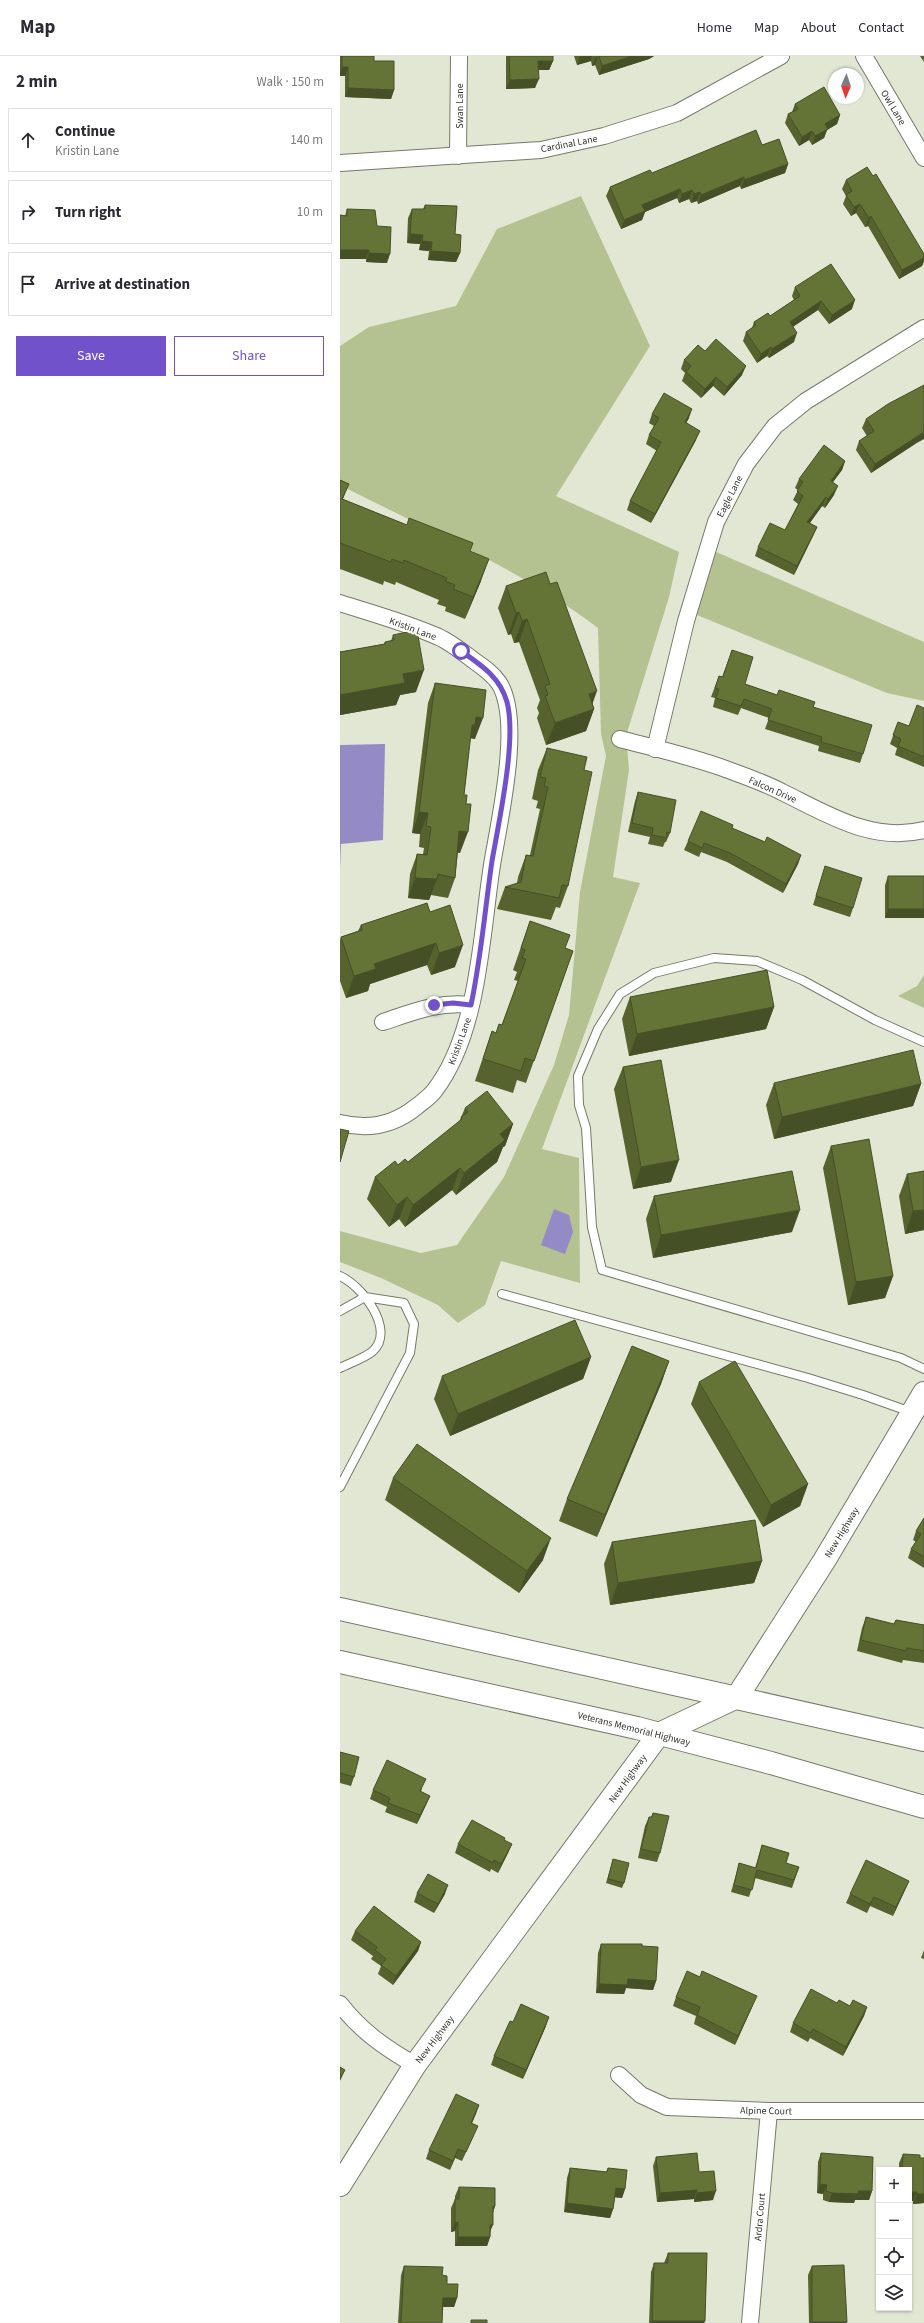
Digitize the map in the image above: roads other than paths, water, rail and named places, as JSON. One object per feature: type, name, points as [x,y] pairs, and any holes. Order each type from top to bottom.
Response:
[{"type":"main road","name":"New Highway","points":[[340,2185],[415,2065],[659,1734],[737,1697],[824,1561],[924,1393]]},
{"type":"main road","points":[[340,1609],[924,1740]]},
{"type":"main road","name":"Veterans Memorial Highway","points":[[340,1662],[659,1734],[771,1763],[924,1807]]},
{"type":"street","name":"Swan Lane","points":[[458,156],[459,56]]},
{"type":"street","name":"Cardinal Lane","points":[[340,163],[541,150],[604,136],[677,113],[756,62],[781,56]]},
{"type":"street","name":"Owl Lane","points":[[864,56],[924,158]]},
{"type":"street","name":"Eagle Lane","points":[[655,749],[686,621],[716,522],[746,464],[775,426],[806,401],[924,328]]},
{"type":"street","name":"Kristin Lane","points":[[340,602],[436,635],[490,672],[500,684],[507,702],[510,723],[508,759],[486,907],[480,963],[471,1005],[451,1065],[434,1092],[402,1118],[381,1126],[340,1123]]},
{"type":"street","name":"Falcon Drive","points":[[620,739],[722,768],[781,791],[822,814],[863,830],[911,833],[924,830]]},
{"type":"street","points":[[383,1022],[434,1005],[453,1003],[471,1005]]},
{"type":"street","points":[[340,2004],[354,2021],[376,2041],[415,2065]]},
{"type":"street","name":"Alpine Court","points":[[619,2075],[640,2095],[667,2107],[769,2111],[924,2111]]},
{"type":"street","name":"Ardra Court","points":[[750,2323],[769,2111]]},
{"type":"lane","points":[[924,1042],[875,1020],[802,980],[757,960],[714,958],[654,973],[620,994],[598,1029],[578,1076],[579,1105],[586,1128],[592,1227],[602,1270],[901,1358],[924,1369]]},
{"type":"lane","points":[[340,1276],[347,1279],[366,1297],[380,1321],[380,1336],[374,1351],[340,1368]]},
{"type":"lane","points":[[502,1294],[808,1378],[863,1395],[912,1413]]},
{"type":"lane","points":[[340,1311],[366,1297],[404,1303],[414,1324],[410,1353],[340,1487]]}]
